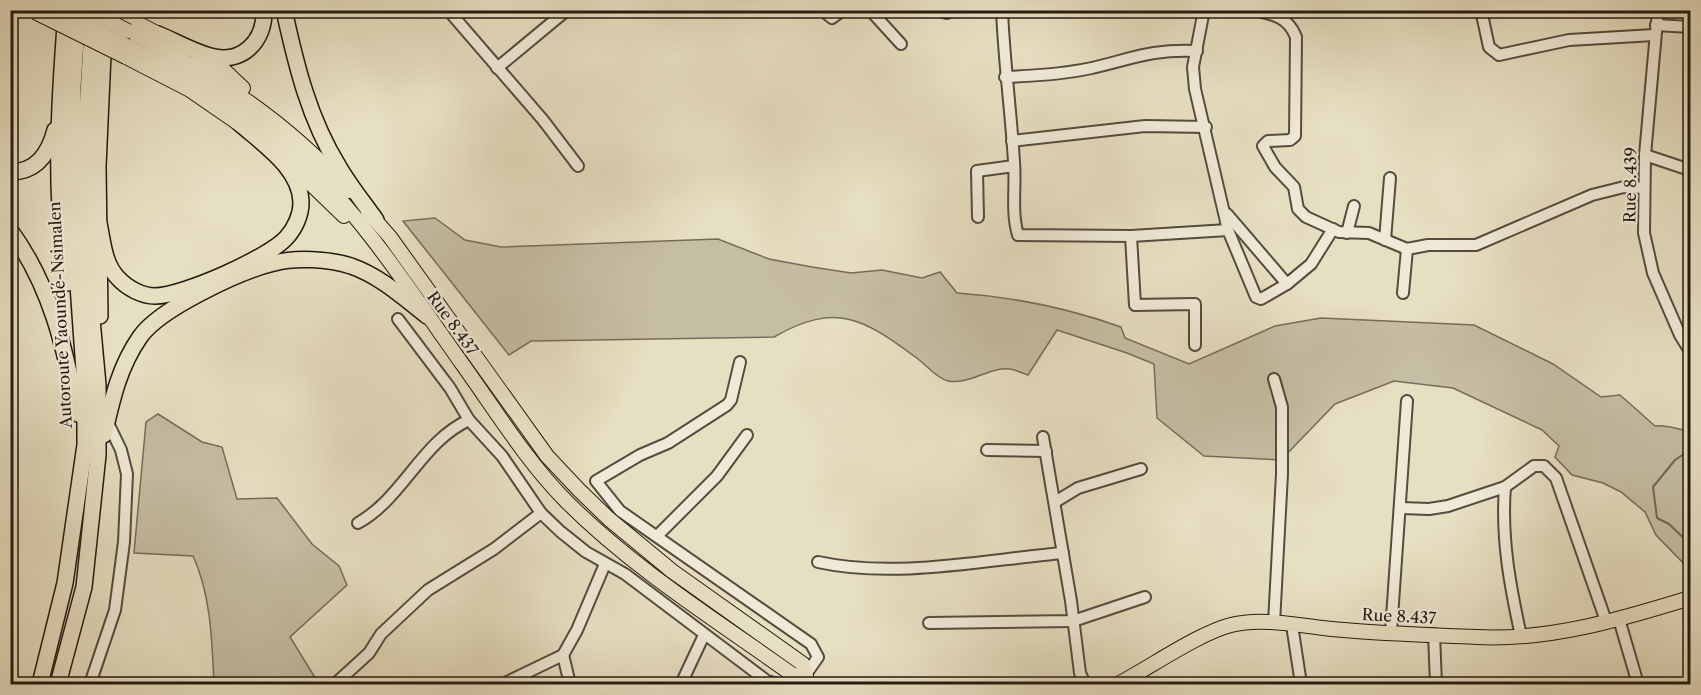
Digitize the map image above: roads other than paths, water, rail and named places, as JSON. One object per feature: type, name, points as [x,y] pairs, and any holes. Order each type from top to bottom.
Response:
[{"type":"highway","points":[[67,10],[61,94],[63,251],[91,385]]},
{"type":"highway","name":"Autoroute Yaoundé-Nsimalen","points":[[58,684],[84,587],[98,455],[72,199],[73,98],[78,10]]},
{"type":"highway","name":"Autoroute Yaoundé-Nsimalen","points":[[39,684],[65,583],[85,445],[91,385],[84,162],[93,10]]},
{"type":"highway","points":[[91,385],[99,223],[98,144],[105,10]]},
{"type":"highway","points":[[158,34],[211,57],[232,57],[248,51],[257,42],[264,28],[264,10]]},
{"type":"highway","points":[[284,10],[312,114],[339,167],[376,220]]},
{"type":"highway","points":[[10,172],[33,167],[43,159],[53,138],[61,94]]},
{"type":"highway","points":[[99,223],[105,254],[118,278],[140,293],[153,296],[181,290],[261,257],[277,246],[288,236],[297,222],[301,203],[297,186],[277,158],[238,122]]},
{"type":"highway","points":[[10,230],[46,291],[64,346],[85,445]]},
{"type":"highway","points":[[98,455],[120,370],[141,335],[163,315],[210,289],[274,262],[315,260],[351,266],[383,282],[427,315]]},
{"type":"main road","name":"Rue 8.437","points":[[57,10],[127,52],[200,84],[266,129],[302,160],[336,195],[377,247],[537,467],[567,502],[665,584],[804,682]]},
{"type":"main road","name":"Rue 8.437","points":[[87,10],[129,25],[207,73],[277,121],[316,157],[376,220],[547,456],[616,526],[672,571],[803,664],[804,682]]},
{"type":"main road","points":[[112,10],[129,25],[158,34],[225,71],[277,121]]},
{"type":"main road","points":[[34,11],[127,52],[238,122],[293,166],[377,247]]},
{"type":"main road","name":"Rue 8.437","points":[[1124,683],[1223,627],[1245,623],[1479,637],[1521,636],[1612,620],[1690,598]]},
{"type":"street","points":[[448,10],[557,136],[578,166]]},
{"type":"street","points":[[497,68],[567,10]]},
{"type":"street","points":[[822,10],[832,18],[843,10]]},
{"type":"street","points":[[870,10],[901,44]]},
{"type":"street","points":[[937,10],[947,14],[955,10]]},
{"type":"street","points":[[1002,10],[1005,77],[1014,166],[1014,214],[1018,235],[1131,236],[1228,230]]},
{"type":"street","points":[[1204,10],[1193,67],[1194,78],[1228,230],[1256,297],[1261,299],[1287,284],[1311,264],[1333,229]]},
{"type":"street","points":[[1252,10],[1279,15],[1292,26],[1296,37],[1294,136],[1290,140],[1268,141],[1263,147],[1275,167],[1294,187],[1298,209],[1306,217],[1347,233],[1369,233],[1407,249],[1428,245],[1476,245],[1592,195],[1624,188],[1644,188]]},
{"type":"street","points":[[1481,10],[1489,47],[1499,54],[1569,40],[1690,27]]},
{"type":"street","name":"Rue 8.439","points":[[1658,10],[1645,155],[1644,232],[1653,273],[1680,335],[1690,351]]},
{"type":"street","points":[[1005,77],[1044,76],[1166,50],[1197,51]]},
{"type":"street","points":[[1012,141],[1145,126],[1206,127]]},
{"type":"street","points":[[1645,155],[1690,170]]},
{"type":"street","points":[[978,217],[977,171],[1014,166]]},
{"type":"street","points":[[1385,240],[1390,178]]},
{"type":"street","points":[[1347,233],[1354,206]]},
{"type":"street","points":[[1224,212],[1287,284]]},
{"type":"street","points":[[1131,236],[1135,305],[1195,304],[1195,345]]},
{"type":"street","points":[[1403,293],[1407,249]]},
{"type":"street","points":[[10,316],[10,373]]},
{"type":"street","points":[[398,319],[450,388],[469,420],[502,456],[542,513],[561,532],[605,564],[626,574],[770,683]]},
{"type":"street","points":[[740,362],[727,405],[668,442],[640,454],[596,481],[620,511],[811,644],[818,657],[804,682]]},
{"type":"street","points":[[1274,379],[1282,406],[1274,623]]},
{"type":"street","points":[[1391,632],[1407,401]]},
{"type":"street","points":[[358,523],[383,506],[440,440],[469,420]]},
{"type":"street","points":[[90,684],[115,610],[124,542],[127,474],[122,450],[107,421]]},
{"type":"street","points":[[657,536],[717,476],[747,435]]},
{"type":"street","points":[[1043,437],[1084,684]]},
{"type":"street","points":[[987,450],[1046,451]]},
{"type":"street","points":[[1401,508],[1439,508],[1505,487],[1524,472],[1539,465],[1551,471],[1556,478],[1638,684]]},
{"type":"street","points":[[1055,502],[1078,488],[1141,469]]},
{"type":"street","points":[[1505,487],[1502,520],[1508,577],[1521,636]]},
{"type":"street","points":[[336,684],[369,652],[381,634],[428,590],[494,549],[542,513]]},
{"type":"street","points":[[818,562],[839,567],[891,569],[1063,553]]},
{"type":"street","points":[[503,684],[563,655],[577,630],[605,564]]},
{"type":"street","points":[[930,623],[1073,621],[1145,597]]},
{"type":"street","points":[[1292,625],[1301,684]]},
{"type":"street","points":[[1434,634],[1437,684]]},
{"type":"street","points":[[681,684],[704,635]]},
{"type":"street","points":[[563,655],[570,684]]},
{"type":"waterway","points":[[1690,450],[1675,460],[1653,487],[1657,518],[1669,524],[1690,544]]}]
